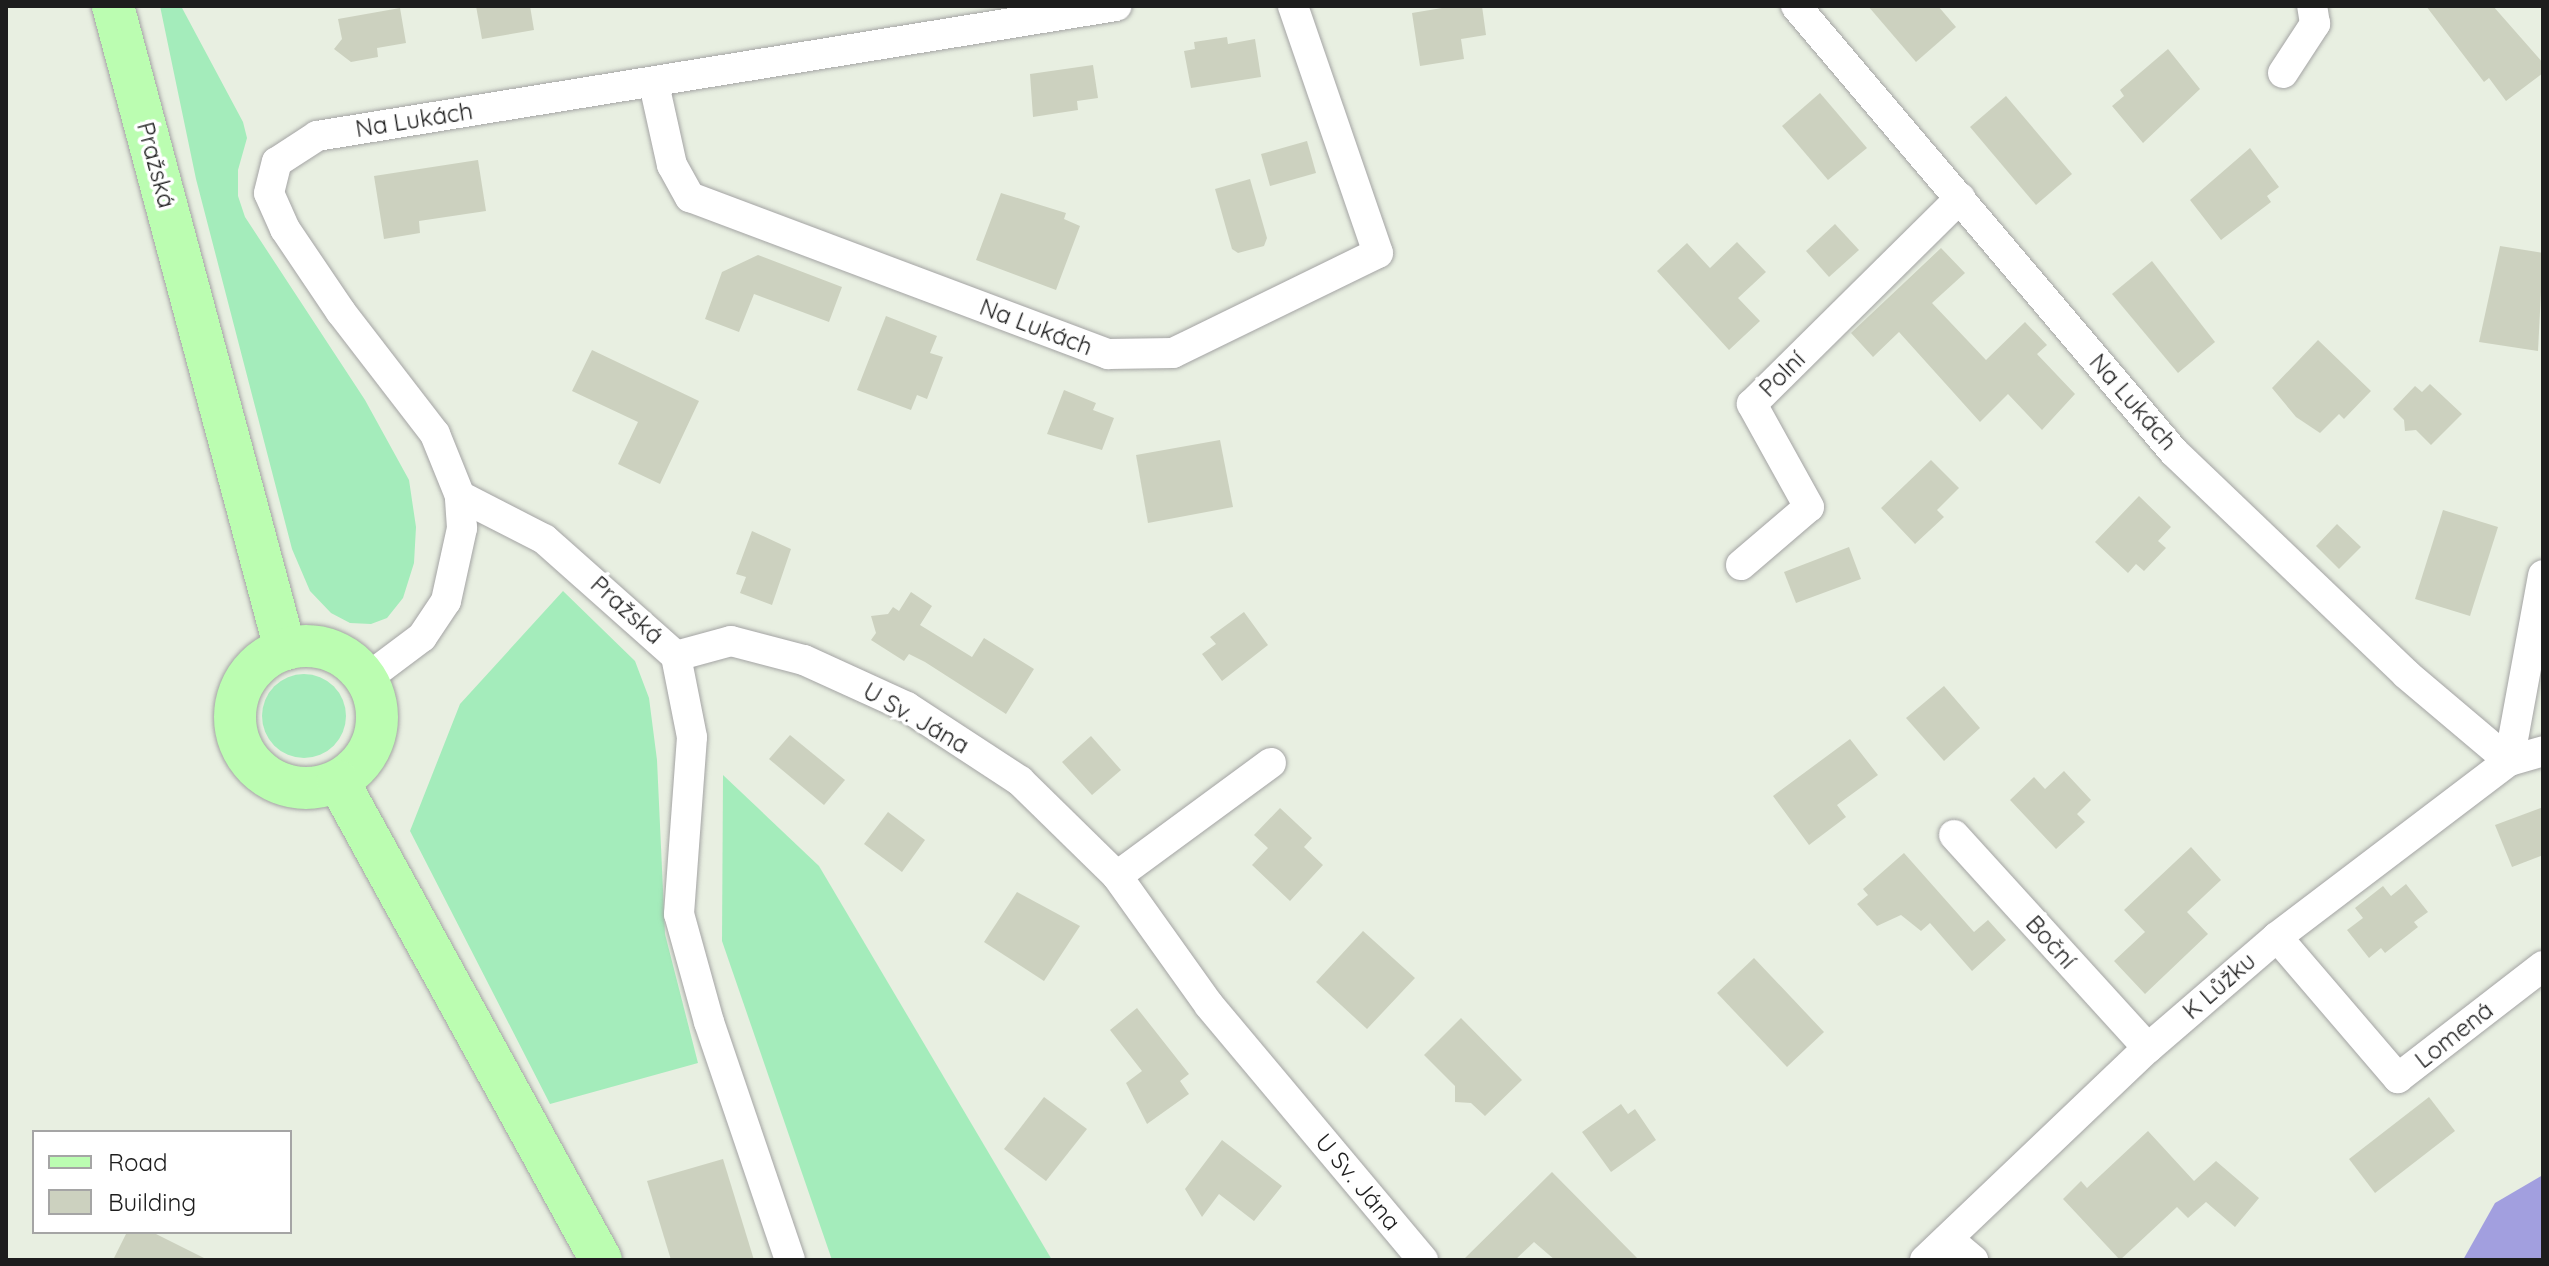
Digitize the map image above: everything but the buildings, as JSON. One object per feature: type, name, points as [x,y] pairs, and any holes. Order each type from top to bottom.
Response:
[{"type":"main road","name":"Pražská","points":[[113,6],[285,649]]},
{"type":"main road","points":[[285,649],[330,651],[366,679],[376,707],[375,736],[367,754],[338,781],[317,787],[284,784],[256,768],[243,751],[235,711],[240,690],[266,658],[285,649]]},
{"type":"main road","points":[[338,781],[601,1260]]},
{"type":"street","name":"Na Lukách","points":[[460,496],[435,434],[285,229],[269,193],[277,162],[317,136],[654,84],[1116,6]]},
{"type":"street","name":"Na Lukách","points":[[654,84],[672,165],[690,197],[1108,354],[1173,353],[1378,253],[1293,6]]},
{"type":"street","name":"Na Lukách","points":[[1796,6],[2174,452],[2406,674],[2509,761]]},
{"type":"street","points":[[2283,73],[2315,24],[2312,6]]},
{"type":"street","name":"Polní","points":[[1741,565],[1809,507],[1752,404],[1960,198]]},
{"type":"street","points":[[366,679],[422,637],[446,601],[462,528],[460,496]]},
{"type":"street","name":"Pražská","points":[[460,496],[544,539],[676,656],[692,737],[679,914],[709,1022],[790,1260]]},
{"type":"street","points":[[2509,761],[2543,575]]},
{"type":"street","name":"U Sv. Jána","points":[[676,656],[731,641],[804,660],[907,707],[1020,781],[1117,876],[1209,1005],[1423,1260]]},
{"type":"street","name":"K Lůžku","points":[[1925,1260],[2148,1048],[2277,937],[2509,761],[2543,751]]},
{"type":"street","points":[[1117,876],[1271,763]]},
{"type":"street","name":"Boční","points":[[1954,835],[2148,1048]]},
{"type":"street","name":"Lomená","points":[[2277,937],[2398,1078],[2543,966]]},
{"type":"street","points":[[1948,1239],[1973,1260]]},
{"type":"green space","points":[[160,6],[181,6],[243,122],[247,138],[238,170],[238,196],[245,217],[365,400],[409,480],[416,527],[414,563],[403,598],[387,618],[371,624],[350,623],[331,613],[310,591],[292,549],[196,179]]},
{"type":"green space","points":[[563,591],[635,661],[649,698],[657,760],[665,934],[698,1063],[550,1104],[410,831],[460,704]]},
{"type":"green space","points":[[304,674],[320,677],[334,686],[343,700],[346,716],[343,732],[334,746],[320,755],[304,758],[288,755],[274,746],[265,732],[262,716],[265,700],[274,686],[288,677]]},
{"type":"green space","points":[[723,775],[819,866],[1052,1260],[832,1260],[722,941]]},
{"type":"shaded area","points":[[2543,1175],[2543,1260],[2463,1260],[2495,1203]]}]
